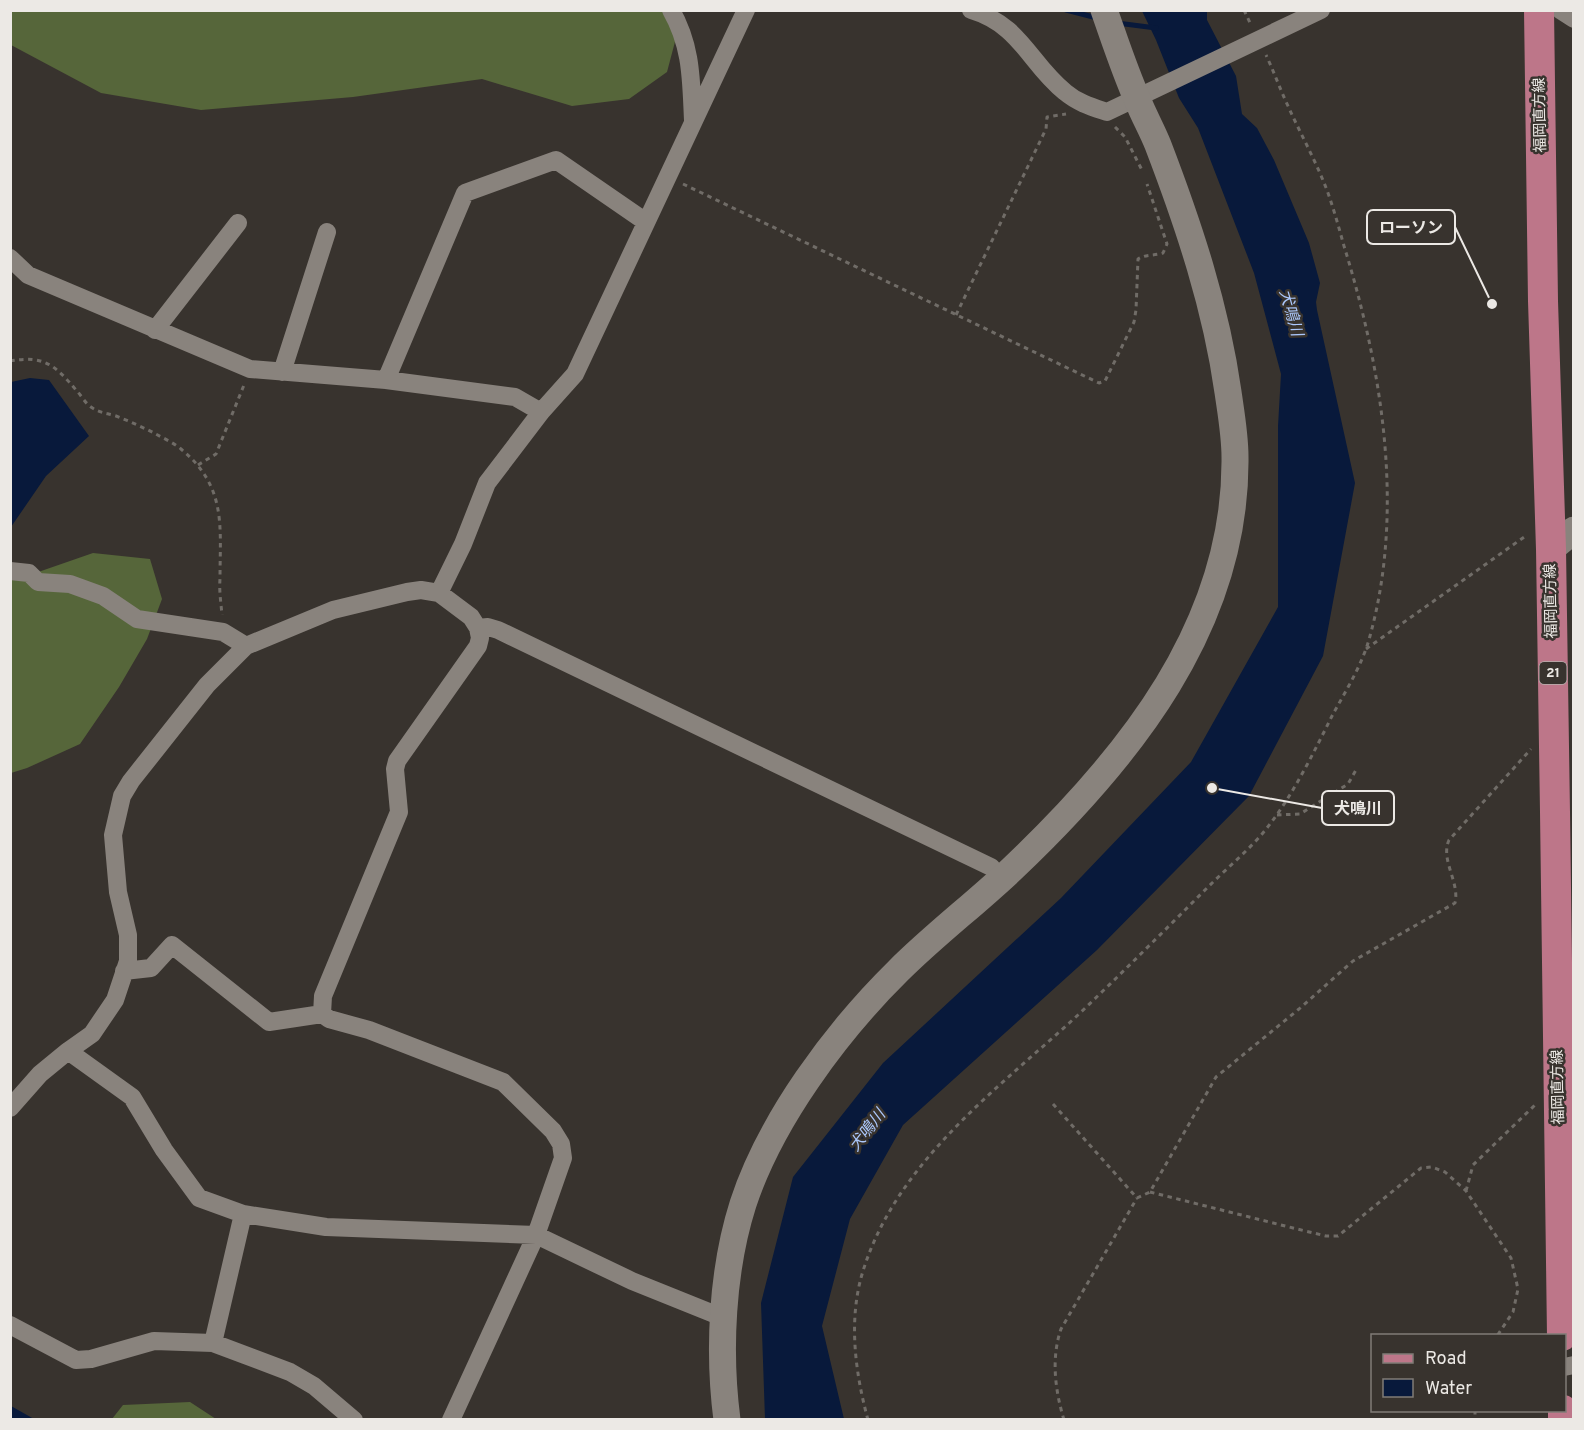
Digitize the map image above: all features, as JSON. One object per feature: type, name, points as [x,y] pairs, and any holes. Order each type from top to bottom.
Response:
[{"type":"main road","name":"福岡直方線","points":[[1539,10],[1543,301],[1558,534],[1554,732],[1562,1334]]},
{"type":"street","points":[[671,10],[680,25],[692,70],[693,125]]},
{"type":"street","points":[[439,593],[463,544],[487,483],[541,412],[575,374],[746,10]]},
{"type":"street","points":[[971,10],[997,21],[1011,32],[1048,76],[1065,92],[1083,104],[1107,112],[1322,10]]},
{"type":"street","points":[[727,1419],[724,1318],[727,1278],[743,1203],[766,1150],[811,1074],[850,1023],[897,971],[1001,879],[1081,800],[1124,749],[1179,666],[1203,619],[1226,550],[1235,457],[1223,355],[1211,301],[1192,237],[1104,10]]},
{"type":"street","points":[[1560,10],[1574,20]]},
{"type":"street","points":[[386,380],[465,193],[556,160],[646,222]]},
{"type":"street","points":[[155,330],[238,224]]},
{"type":"street","points":[[282,372],[327,232]]},
{"type":"street","points":[[10,258],[28,275],[250,369],[386,380],[515,397],[541,412]]},
{"type":"street","points":[[10,571],[29,573],[38,582],[70,584],[103,596],[137,618],[223,632],[246,646]]},
{"type":"street","points":[[10,1108],[40,1074],[92,1034],[114,1000],[128,961],[128,935],[118,892],[113,835],[122,796],[131,781],[207,685],[246,646],[333,610],[414,591],[439,593],[471,617],[478,628],[480,638],[478,646],[397,761],[395,769],[399,812],[323,996],[322,1014]]},
{"type":"street","points":[[478,628],[488,627],[498,630],[991,867],[1001,879]]},
{"type":"street","points":[[124,971],[151,968],[172,945],[269,1022],[322,1014],[329,1019],[369,1029],[503,1082],[553,1131],[561,1144],[563,1158],[536,1235],[451,1419]]},
{"type":"street","points":[[68,1051],[132,1097],[164,1150],[199,1198],[243,1214],[326,1227],[536,1235],[632,1281],[724,1318]]},
{"type":"street","points":[[213,1343],[243,1214]]},
{"type":"street","points":[[10,1325],[76,1359],[91,1359],[154,1341],[213,1343],[290,1372],[314,1386],[354,1419]]},
{"type":"path","points":[[868,1419],[857,1366],[855,1303],[862,1273],[875,1237],[903,1191],[930,1155],[967,1115],[1079,1014],[1269,826],[1315,750],[1356,672],[1370,639],[1384,572],[1387,512],[1386,460],[1376,384],[1357,286],[1328,192],[1258,41]]},
{"type":"path","points":[[956,315],[1046,129],[1047,117],[1066,114],[1073,116]]},
{"type":"path","points":[[668,177],[1099,383],[1105,381],[1134,322],[1138,259],[1144,255],[1163,253],[1167,244],[1144,175],[1125,137],[1110,124]]},
{"type":"path","points":[[10,361],[29,359],[46,361],[62,372],[89,406],[98,412],[114,416],[151,432],[180,448],[198,466],[214,491],[219,514],[221,546],[219,579],[223,632]]},
{"type":"path","points":[[198,466],[216,454],[250,369]]},
{"type":"path","points":[[1366,649],[1534,530],[1558,534]]},
{"type":"path","points":[[1064,1419],[1055,1376],[1055,1346],[1061,1329],[1137,1198],[1150,1192],[1216,1077],[1353,961],[1455,903],[1457,894],[1445,848],[1449,840],[1538,741],[1554,732]]},
{"type":"path","points":[[1277,815],[1300,814],[1348,784],[1356,770]]},
{"type":"path","points":[[1466,1191],[1473,1165],[1543,1097],[1559,1095]]},
{"type":"path","points":[[1053,1104],[1137,1198]]},
{"type":"path","points":[[1150,1192],[1297,1230],[1338,1236],[1421,1168],[1432,1167],[1445,1172],[1466,1191],[1511,1258],[1518,1289],[1513,1312],[1498,1334]]},
{"type":"green space","points":[[679,10],[681,19],[667,72],[629,99],[572,106],[482,79],[353,97],[201,110],[101,93],[11,45],[10,11]]},
{"type":"green space","points":[[93,553],[150,559],[162,599],[147,639],[119,687],[80,744],[11,773],[11,577],[21,578]]},
{"type":"green space","points":[[190,1402],[216,1419],[112,1419],[123,1405]]},
{"type":"water","points":[[1142,11],[1207,11],[1207,20],[1236,76],[1242,114],[1257,128],[1274,160],[1309,243],[1320,283],[1316,302],[1317,310],[1355,483],[1323,656],[1249,796],[1097,950],[903,1125],[850,1219],[822,1326],[844,1419],[765,1419],[761,1303],[793,1177],[883,1063],[1061,898],[1191,762],[1278,607],[1278,426],[1281,374],[1254,273],[1198,128],[1179,98]]},
{"type":"water","points":[[30,378],[49,380],[89,436],[46,476],[11,527],[11,382]]},
{"type":"water","points":[[11,1406],[34,1419],[11,1419]]},
{"type":"waterway","points":[[1066,10],[1097,18]]},
{"type":"waterway","points":[[1117,23],[1156,28]]},
{"type":"place","name":"ローソン","points":[[1492,304]]},
{"type":"place","name":"犬鳴川","points":[[1212,788]]}]
